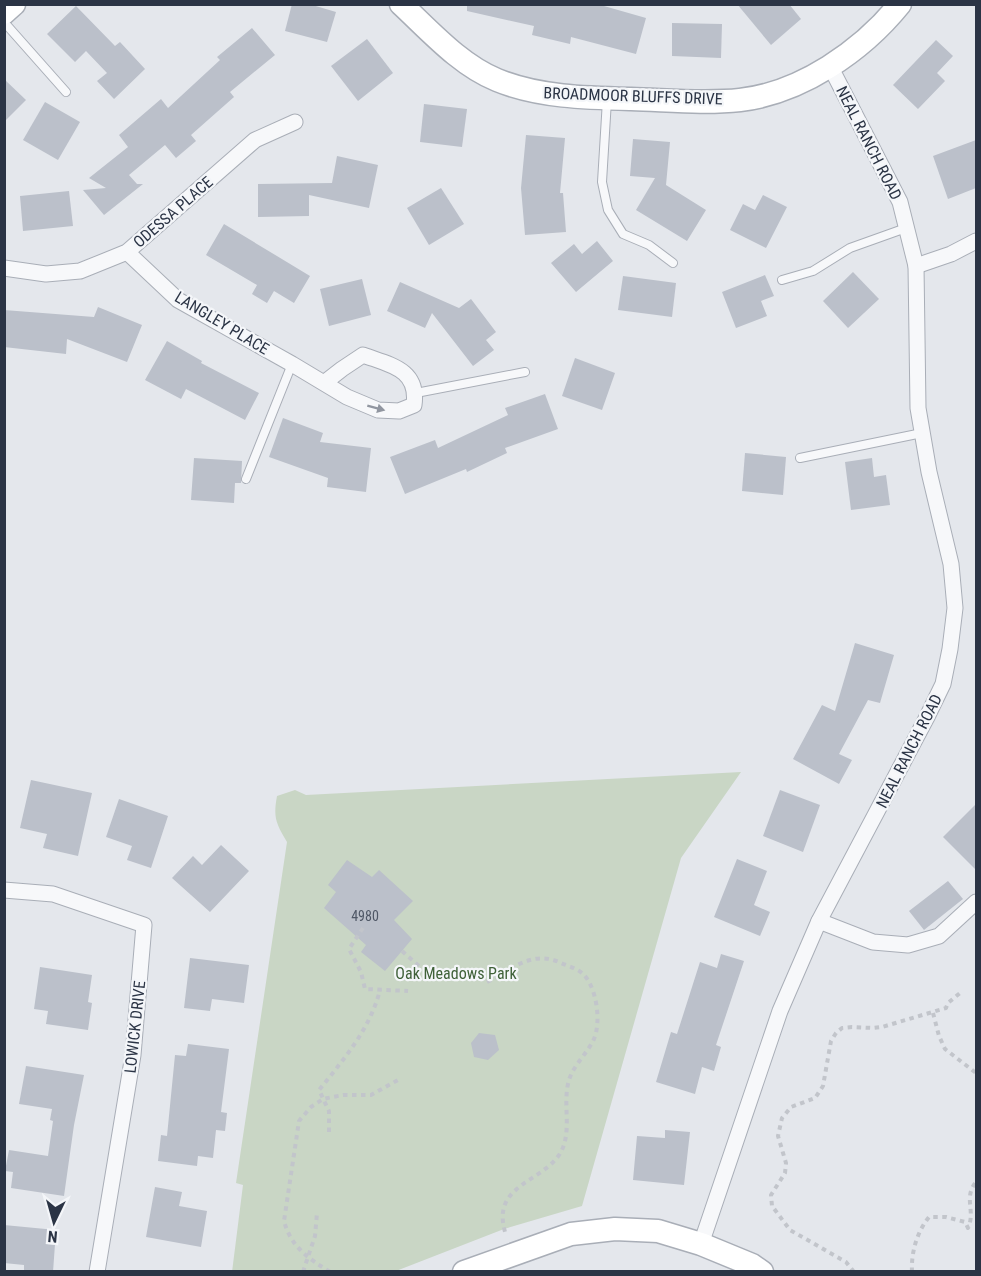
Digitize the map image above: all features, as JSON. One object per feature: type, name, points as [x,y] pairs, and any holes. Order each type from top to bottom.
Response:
[{"type":"street","points":[[4,13],[14,4]]},
{"type":"street","name":"BROADMOOR BLUFFS DRIVE","points":[[403,5],[468,64],[496,80],[536,92],[607,98],[740,100],[780,90],[830,66],[882,26],[900,4]]},
{"type":"street","name":"NEAL RANCH ROAD","points":[[701,1244],[780,1011],[819,921],[943,684],[955,608],[951,564],[929,472],[918,408],[916,266],[900,202],[830,66]]},
{"type":"street","name":"ODESSA PLACE","points":[[4,268],[46,274],[80,271],[128,252],[255,140],[295,122]]},
{"type":"street","points":[[916,266],[951,254],[976,241]]},
{"type":"street","name":"LANGLEY PLACE","points":[[128,252],[178,300],[292,364],[347,398],[378,410],[399,411],[414,405],[416,393]]},
{"type":"street","points":[[324,383],[363,355],[399,368],[413,382],[416,393]]},
{"type":"street","name":"LOWICK DRIVE","points":[[4,890],[53,894],[144,925],[134,1055],[97,1272]]},
{"type":"street","points":[[819,921],[873,942],[908,945],[939,936],[976,902]]},
{"type":"street","points":[[464,1272],[571,1233],[615,1229],[658,1232],[701,1244],[752,1265],[762,1272]]},
{"type":"lane","points":[[4,22],[66,93]]},
{"type":"lane","points":[[607,98],[602,182],[608,210],[623,234],[649,245],[673,263]]},
{"type":"lane","points":[[782,280],[813,271],[850,248],[906,228]]},
{"type":"lane","points":[[246,479],[292,364]]},
{"type":"lane","points":[[416,393],[525,372]]},
{"type":"lane","points":[[800,458],[922,433]]},
{"type":"path","points":[[363,928],[349,949],[361,972],[365,989],[408,991]]},
{"type":"path","points":[[402,951],[419,966]]},
{"type":"path","points":[[487,982],[521,962],[551,958],[582,973],[592,989],[597,1005],[594,1039],[569,1078],[565,1095],[566,1136],[560,1152],[546,1168],[516,1187],[506,1202],[503,1216],[504,1229],[512,1253]]},
{"type":"path","points":[[329,1132],[328,1111],[320,1090],[361,1036],[377,1003],[380,990]]},
{"type":"path","points":[[854,1272],[846,1262],[790,1230],[772,1206],[771,1195],[785,1173],[786,1163],[778,1129],[782,1118],[791,1107],[815,1098],[823,1086],[831,1041],[842,1028],[882,1027],[933,1013],[946,1008],[948,1003],[960,993]]},
{"type":"path","points":[[933,1013],[945,1048],[976,1073]]},
{"type":"path","points":[[330,1272],[307,1257],[295,1245],[284,1221],[299,1121],[311,1107],[323,1099],[343,1095],[371,1095],[398,1080]]},
{"type":"path","points":[[912,1272],[911,1261],[915,1246],[923,1224],[929,1216],[956,1219],[965,1222],[968,1228],[971,1221],[969,1194],[976,1182]]},
{"type":"path","points":[[303,1272],[315,1236],[317,1213]]},
{"type":"green space","name":"Oak Meadows Park","points":[[741,772],[681,858],[582,1206],[504,1229],[396,1271],[232,1272],[243,1185],[236,1183],[287,842],[276,820],[277,796],[295,790],[306,795]]},
{"type":"building","points":[[292,4],[309,4],[336,12],[327,42],[285,31]]},
{"type":"building","points":[[467,4],[597,4],[646,18],[636,54],[571,37],[570,44],[532,35],[534,26],[467,11]]},
{"type":"building","points":[[737,4],[789,4],[801,19],[771,45]]},
{"type":"building","points":[[76,6],[115,46],[120,42],[145,69],[114,99],[97,81],[107,73],[86,51],[75,62],[47,34]]},
{"type":"building","points":[[672,23],[722,24],[721,58],[672,56]]},
{"type":"building","points":[[252,28],[275,55],[230,92],[234,97],[191,135],[196,141],[176,158],[165,145],[129,175],[137,184],[143,184],[104,215],[83,190],[106,188],[89,178],[128,147],[119,135],[161,99],[168,108],[220,60],[217,57]]},
{"type":"building","points":[[367,39],[393,73],[358,101],[331,66]]},
{"type":"building","points":[[936,40],[953,56],[937,73],[945,81],[918,109],[893,85]]},
{"type":"building","points":[[4,79],[26,100],[4,122]]},
{"type":"building","points":[[45,102],[80,122],[58,160],[23,140]]},
{"type":"building","points":[[424,104],[467,109],[462,147],[420,142]]},
{"type":"building","points":[[526,135],[565,138],[560,193],[563,193],[566,232],[525,235],[521,188]]},
{"type":"building","points":[[633,139],[670,142],[666,185],[706,210],[687,241],[636,210],[655,178],[630,176]]},
{"type":"building","points":[[976,140],[976,188],[948,199],[933,156]]},
{"type":"building","points":[[337,156],[378,165],[369,208],[309,195],[309,216],[258,217],[258,184],[332,183]]},
{"type":"building","points":[[441,188],[464,224],[429,245],[407,208]]},
{"type":"building","points":[[69,191],[73,226],[23,231],[20,196]]},
{"type":"building","points":[[763,195],[787,207],[766,248],[730,230],[743,204],[755,210]]},
{"type":"building","points":[[224,224],[310,276],[294,303],[274,291],[267,303],[252,294],[257,285],[206,255]]},
{"type":"building","points":[[597,241],[613,261],[576,292],[551,263],[574,244],[582,254]]},
{"type":"building","points":[[853,272],[879,299],[848,328],[823,301]]},
{"type":"building","points":[[765,275],[774,296],[761,301],[767,316],[736,328],[722,292]]},
{"type":"building","points":[[623,276],[676,283],[672,317],[618,310]]},
{"type":"building","points":[[362,279],[371,315],[329,326],[320,289]]},
{"type":"building","points":[[400,282],[459,308],[471,299],[496,332],[486,340],[494,350],[473,366],[432,313],[425,328],[387,311]]},
{"type":"building","points":[[98,307],[142,325],[127,362],[67,339],[66,354],[4,347],[4,310],[94,317]]},
{"type":"building","points":[[167,341],[202,361],[201,363],[259,393],[245,420],[186,389],[181,399],[145,380]]},
{"type":"building","points":[[575,358],[615,373],[602,410],[562,396]]},
{"type":"building","points":[[545,394],[558,429],[505,448],[507,453],[467,472],[466,469],[405,494],[390,457],[435,440],[438,448],[508,415],[505,408]]},
{"type":"building","points":[[283,418],[323,433],[320,442],[371,448],[366,492],[327,487],[328,478],[269,457]]},
{"type":"building","points":[[745,453],[786,457],[783,495],[742,491]]},
{"type":"building","points":[[194,458],[242,461],[241,483],[235,483],[234,503],[191,500]]},
{"type":"building","points":[[872,458],[874,477],[886,475],[890,505],[851,510],[845,462]]},
{"type":"building","points":[[855,643],[894,655],[880,703],[868,700],[839,754],[852,760],[839,784],[793,759],[822,705],[835,711]]},
{"type":"building","points":[[31,780],[92,793],[78,856],[43,848],[47,834],[20,828]]},
{"type":"building","points":[[780,790],[820,805],[803,852],[763,836]]},
{"type":"building","points":[[119,799],[168,816],[151,868],[127,860],[132,846],[106,837]]},
{"type":"building","points":[[976,804],[976,870],[943,837]]},
{"type":"building","points":[[221,845],[249,871],[210,912],[172,878],[193,856],[202,865]]},
{"type":"building","points":[[737,859],[767,871],[754,905],[770,912],[760,936],[714,917]]},
{"type":"building","points":[[347,860],[372,877],[379,870],[413,901],[394,920],[412,939],[385,971],[361,952],[366,945],[324,908],[336,892],[328,885]]},
{"type":"building","points":[[948,881],[963,899],[924,930],[909,911]]},
{"type":"building","points":[[721,954],[744,961],[716,1045],[721,1047],[714,1071],[702,1067],[695,1094],[656,1082],[671,1032],[677,1034],[700,962],[717,968]]},
{"type":"building","points":[[190,958],[249,965],[244,1003],[212,999],[210,1011],[184,1008]]},
{"type":"building","points":[[40,967],[92,975],[88,1002],[92,1003],[88,1030],[46,1024],[48,1011],[34,1009]]},
{"type":"building","points":[[479,1033],[495,1035],[499,1050],[488,1060],[474,1057],[471,1043]]},
{"type":"building","points":[[188,1044],[229,1049],[221,1112],[227,1113],[225,1131],[216,1130],[213,1158],[198,1156],[197,1166],[158,1161],[161,1135],[167,1136],[175,1055],[186,1056]]},
{"type":"building","points":[[26,1066],[84,1075],[64,1196],[11,1188],[13,1172],[5,1171],[9,1150],[48,1156],[53,1121],[50,1120],[52,1109],[19,1104]]},
{"type":"building","points":[[665,1130],[690,1132],[684,1185],[633,1180],[637,1136],[665,1138]]},
{"type":"building","points":[[155,1187],[182,1192],[179,1206],[207,1211],[201,1247],[146,1237]]},
{"type":"building","points":[[4,1225],[56,1230],[53,1272],[24,1272],[24,1265],[4,1263]]}]
